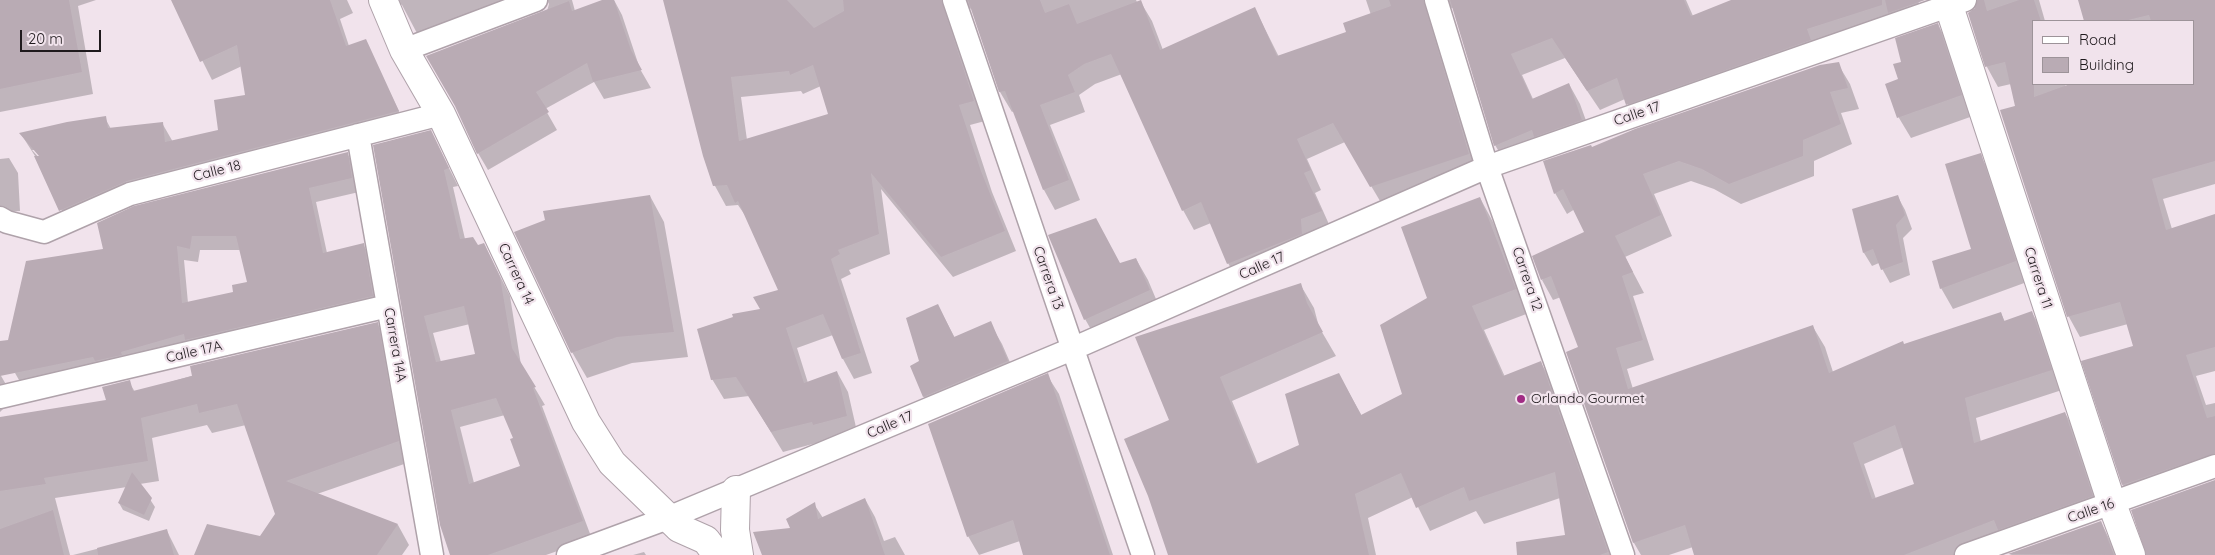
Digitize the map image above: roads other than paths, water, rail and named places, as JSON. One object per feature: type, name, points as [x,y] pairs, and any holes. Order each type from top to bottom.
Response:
[{"type":"street","name":"Carrera 14","points":[[383,0],[404,50],[441,114],[586,422],[612,463],[674,523],[706,540],[718,555]]},
{"type":"street","points":[[404,50],[536,0]]},
{"type":"street","name":"Carrera 13","points":[[954,0],[1143,555]]},
{"type":"street","name":"Carrera 12","points":[[1436,0],[1487,167],[1623,555]]},
{"type":"street","name":"Calle 17","points":[[568,555],[674,523],[736,490],[1072,349],[1487,167],[1953,2]]},
{"type":"street","name":"Carrera 11","points":[[1953,2],[2112,504],[2131,555]]},
{"type":"street","name":"Calle 18","points":[[0,218],[6,222],[44,232],[130,194],[441,114]]},
{"type":"street","name":"Carrera 14A","points":[[358,135],[432,555]]},
{"type":"street","name":"Calle 17A","points":[[0,397],[388,306]]},
{"type":"street","name":"Calle 16","points":[[1966,555],[2215,466]]},
{"type":"street","points":[[736,490],[734,530],[739,555]]},
{"type":"street","name":"Carrera 14","points":[[674,523],[690,555]]},
{"type":"place","name":"Orlando Gourmet","points":[[1521,399]]}]
